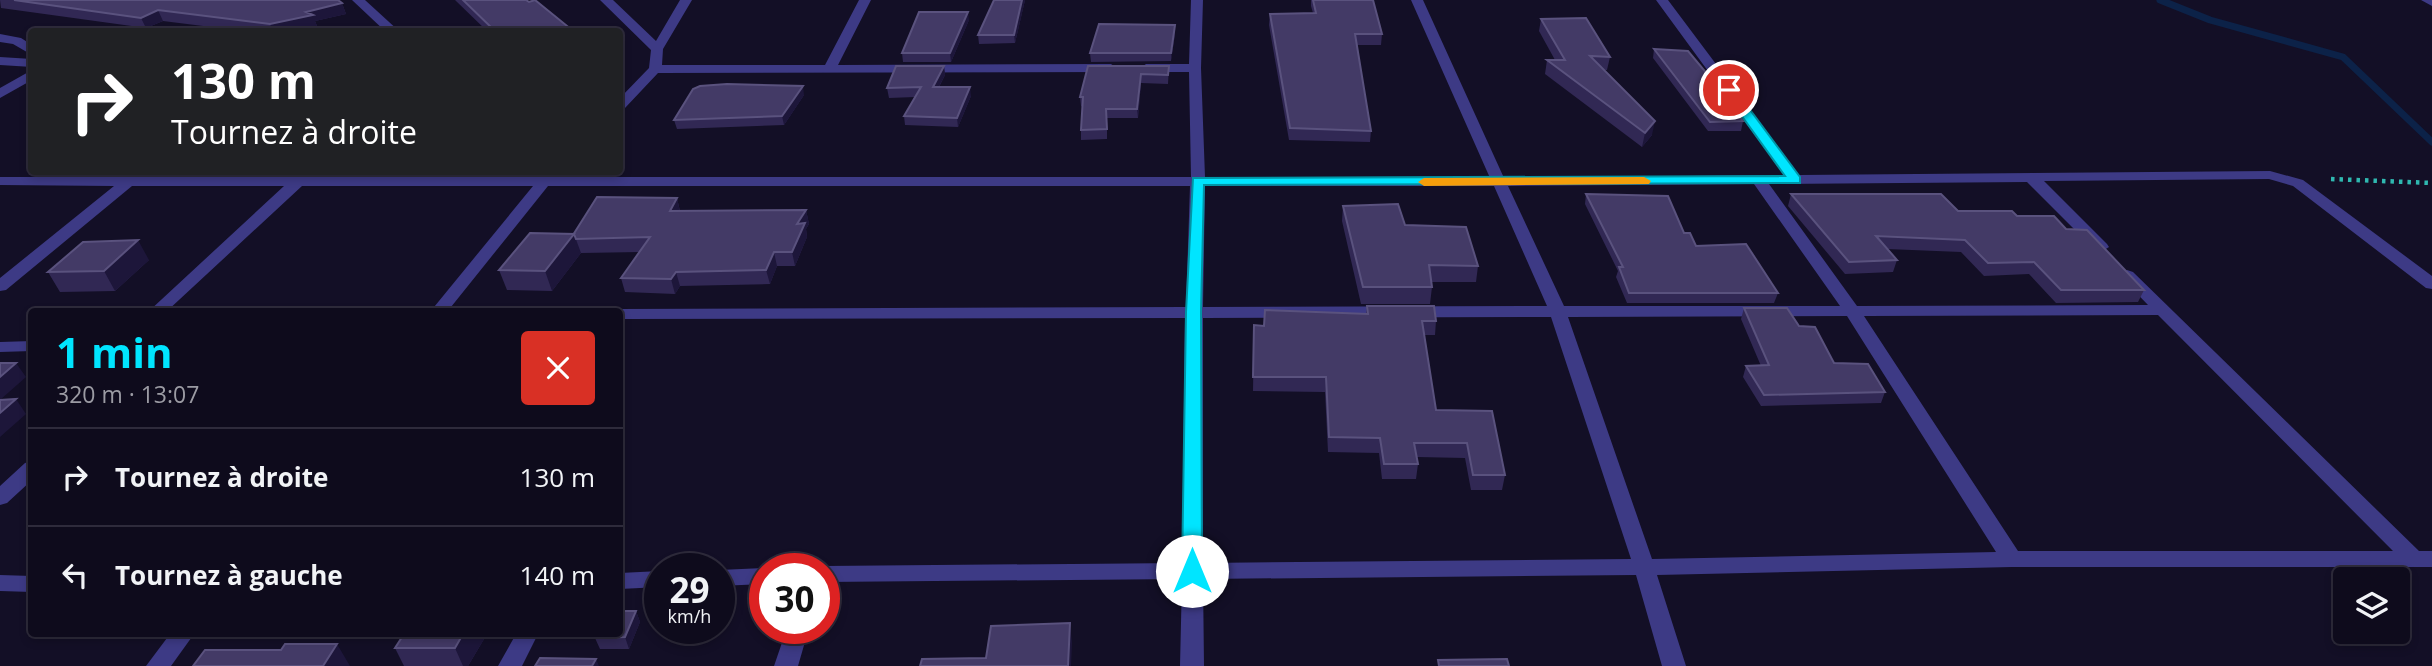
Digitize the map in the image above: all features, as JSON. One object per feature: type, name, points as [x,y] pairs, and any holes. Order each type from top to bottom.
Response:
[{"type":"street","points":[[358,0],[390,28]]},
{"type":"street","points":[[606,0],[657,49]]},
{"type":"street","points":[[623,101],[654,69],[657,49],[686,0]]},
{"type":"street","points":[[829,69],[865,0]]},
{"type":"street","points":[[1192,666],[1194,312],[1198,181],[1195,68],[1197,0]]},
{"type":"street","points":[[1417,0],[1558,313],[1644,567],[1674,666]]},
{"type":"street","points":[[1662,0],[1795,180]]},
{"type":"street","points":[[2427,0],[2432,3]]},
{"type":"street","points":[[0,38],[17,41],[28,48]]},
{"type":"street","points":[[0,61],[28,62]]},
{"type":"street","points":[[654,69],[1195,68]]},
{"type":"street","points":[[0,94],[28,76]]},
{"type":"street","points":[[326,183],[334,175]]},
{"type":"street","points":[[0,181],[326,183],[548,177],[1499,182],[2281,176],[2298,183],[2432,284]]},
{"type":"street","points":[[441,308],[548,177]]},
{"type":"street","points":[[2032,178],[2162,310],[2423,559]]},
{"type":"street","points":[[1759,181],[1851,309],[2012,559]]},
{"type":"street","points":[[0,286],[127,182]]},
{"type":"street","points":[[160,308],[296,183]]},
{"type":"street","points":[[623,314],[2162,310]]},
{"type":"street","points":[[0,347],[28,346]]},
{"type":"street","points":[[0,498],[28,472]]},
{"type":"street","points":[[840,574],[1644,567],[2012,559],[2423,559]]},
{"type":"street","points":[[623,581],[644,580]]},
{"type":"street","points":[[0,583],[28,584]]},
{"type":"street","points":[[158,666],[181,637]]},
{"type":"street","points":[[510,666],[525,637]]},
{"type":"street","points":[[786,666],[793,644]]},
{"type":"path","points":[[2281,176],[2432,183]]},
{"type":"building","points":[[14,0],[338,0],[342,3],[306,12],[313,15],[270,24],[158,10],[141,18]]},
{"type":"building","points":[[463,0],[535,0],[570,28],[492,28]]},
{"type":"building","points":[[994,0],[1022,0],[1014,35],[978,35]]},
{"type":"building","points":[[1313,0],[1373,0],[1382,34],[1355,34],[1371,131],[1290,128],[1270,14],[1316,13]]},
{"type":"building","points":[[919,12],[968,12],[950,53],[902,53]]},
{"type":"building","points":[[1586,18],[1610,57],[1590,56],[1655,121],[1645,133],[1547,60],[1565,60],[1541,19]]},
{"type":"building","points":[[1099,24],[1175,25],[1171,53],[1090,53]]},
{"type":"building","points":[[1654,49],[1688,51],[1743,121],[1710,122]]},
{"type":"building","points":[[896,66],[944,66],[933,87],[970,87],[957,118],[904,116],[921,87],[887,88]]},
{"type":"building","points":[[1088,66],[1169,66],[1168,75],[1141,74],[1137,109],[1106,109],[1107,129],[1081,130],[1083,97],[1080,97]]},
{"type":"building","points":[[727,84],[803,86],[782,116],[674,120],[693,89]]},
{"type":"building","points":[[1586,194],[1668,196],[1684,233],[1690,233],[1696,246],[1746,244],[1778,293],[1629,293],[1619,267],[1623,267]]},
{"type":"building","points":[[1791,194],[1941,194],[1958,211],[2012,211],[2017,216],[2054,216],[2066,229],[2087,230],[2144,290],[2061,290],[2034,262],[1988,263],[1965,240],[1876,236],[1897,260],[1849,262]]},
{"type":"building","points":[[597,197],[677,198],[670,211],[806,210],[797,224],[805,223],[792,252],[774,252],[766,270],[676,272],[671,279],[621,278],[650,237],[576,239],[573,235]]},
{"type":"building","points":[[1398,204],[1405,225],[1466,227],[1478,266],[1429,265],[1432,287],[1363,287],[1343,206]]},
{"type":"building","points":[[530,233],[574,234],[545,271],[499,270]]},
{"type":"building","points":[[138,240],[104,271],[48,272],[83,242]]},
{"type":"building","points":[[1367,306],[1434,306],[1436,321],[1422,321],[1436,410],[1492,411],[1505,475],[1473,475],[1467,443],[1414,443],[1418,464],[1384,464],[1380,438],[1329,437],[1326,377],[1253,377],[1254,325],[1264,326],[1265,310],[1368,314]]},
{"type":"building","points":[[1744,308],[1787,308],[1799,326],[1815,327],[1834,363],[1868,364],[1885,392],[1764,395],[1746,366],[1769,365]]},
{"type":"building","points":[[0,363],[16,363],[0,377]]},
{"type":"building","points":[[16,399],[0,413],[0,400]]},
{"type":"building","points":[[623,611],[636,611],[625,637],[595,638],[623,637]]},
{"type":"building","points":[[1070,623],[1068,666],[920,666],[922,659],[986,658],[991,626]]},
{"type":"building","points":[[402,637],[461,637],[455,648],[395,648]]},
{"type":"building","points":[[285,644],[337,644],[323,666],[193,666],[205,650],[281,650]]},
{"type":"building","points":[[540,658],[596,659],[592,666],[535,666]]},
{"type":"building","points":[[1507,659],[1509,666],[1439,666],[1438,660]]},
{"type":"waterway","points":[[2160,0],[2210,20],[2343,57],[2432,142]]},
{"type":"slow traffic","points":[[1424,182],[1644,181]]},
{"type":"route","points":[[1192,571],[1198,181],[1795,180],[1729,90]]}]
